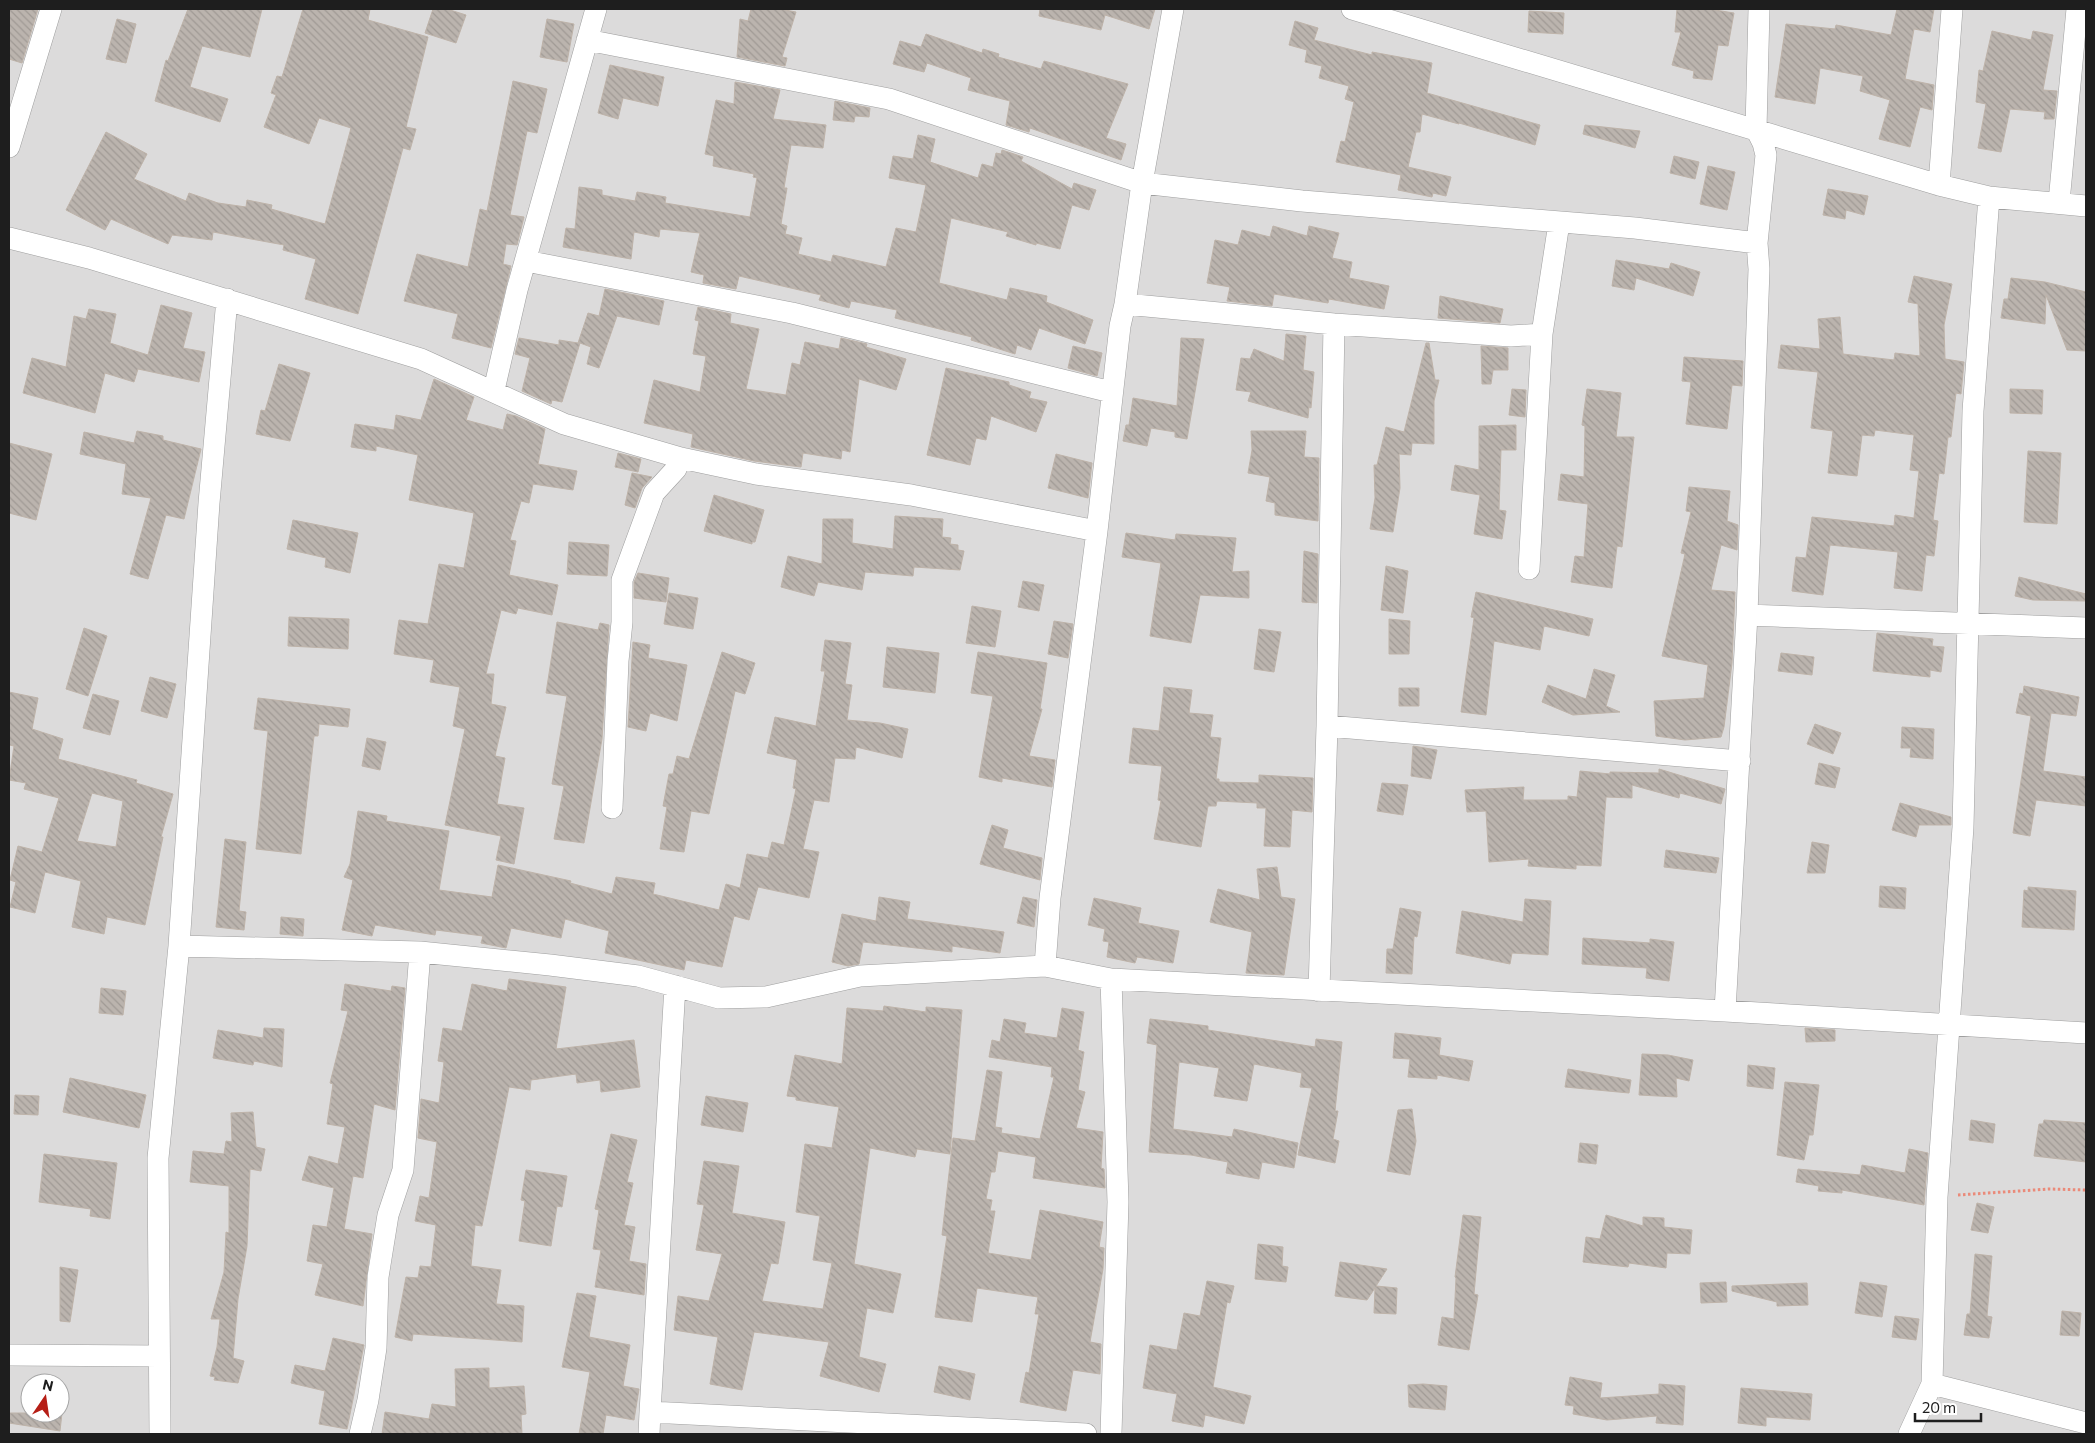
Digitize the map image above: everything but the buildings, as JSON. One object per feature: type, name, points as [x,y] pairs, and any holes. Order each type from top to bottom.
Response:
[{"type":"street","points":[[9,147],[51,9]]},
{"type":"street","points":[[494,390],[526,261],[596,9]]},
{"type":"street","points":[[1045,966],[1050,898],[1097,531],[1111,392],[1142,183],[1173,9]]},
{"type":"street","points":[[1352,9],[1939,185],[1989,197],[2086,206]]},
{"type":"street","points":[[1725,1011],[1748,615],[1759,278],[1757,243],[1766,156],[1763,143],[1756,129],[1759,9]]},
{"type":"street","points":[[1939,185],[1952,9]]},
{"type":"street","points":[[2059,202],[2077,9]]},
{"type":"street","points":[[587,40],[889,99],[1142,183],[1302,201],[1635,228],[1757,243]]},
{"type":"street","points":[[1909,1434],[1932,1384],[1938,1196],[1963,827],[1973,412],[1989,197]]},
{"type":"street","points":[[1529,569],[1542,334],[1559,223]]},
{"type":"street","points":[[9,238],[89,258],[421,359],[494,390],[564,424],[681,458],[756,474],[911,495],[1097,531]]},
{"type":"street","points":[[526,261],[792,313],[1111,392]]},
{"type":"street","points":[[160,1434],[158,1158],[179,946],[209,503],[227,299]]},
{"type":"street","points":[[1125,304],[1334,324],[1511,336],[1542,334]]},
{"type":"street","points":[[1319,992],[1327,726],[1334,324]]},
{"type":"street","points":[[612,808],[617,671],[622,622],[622,580],[654,493],[676,469],[681,458]]},
{"type":"street","points":[[1748,615],[2086,628]]},
{"type":"street","points":[[1327,726],[1740,761]]},
{"type":"street","points":[[179,946],[420,952],[550,964],[638,976],[720,998],[766,996],[860,976],[1045,966],[1111,979],[1319,992],[1725,1011],[2086,1033]]},
{"type":"street","points":[[360,1434],[368,1400],[376,1348],[378,1276],[385,1233],[388,1215],[403,1170],[420,952]]},
{"type":"street","points":[[1111,979],[1118,1202],[1111,1434]]},
{"type":"street","points":[[649,1434],[675,986]]},
{"type":"street","points":[[9,1355],[159,1356]]},
{"type":"street","points":[[1932,1384],[2086,1423]]},
{"type":"street","points":[[650,1412],[1086,1434]]},
{"type":"path","points":[[1938,1196],[2048,1189],[2086,1190]]},
{"type":"shaded area","points":[[9,9],[2086,9],[2086,1434],[9,1434]]}]
